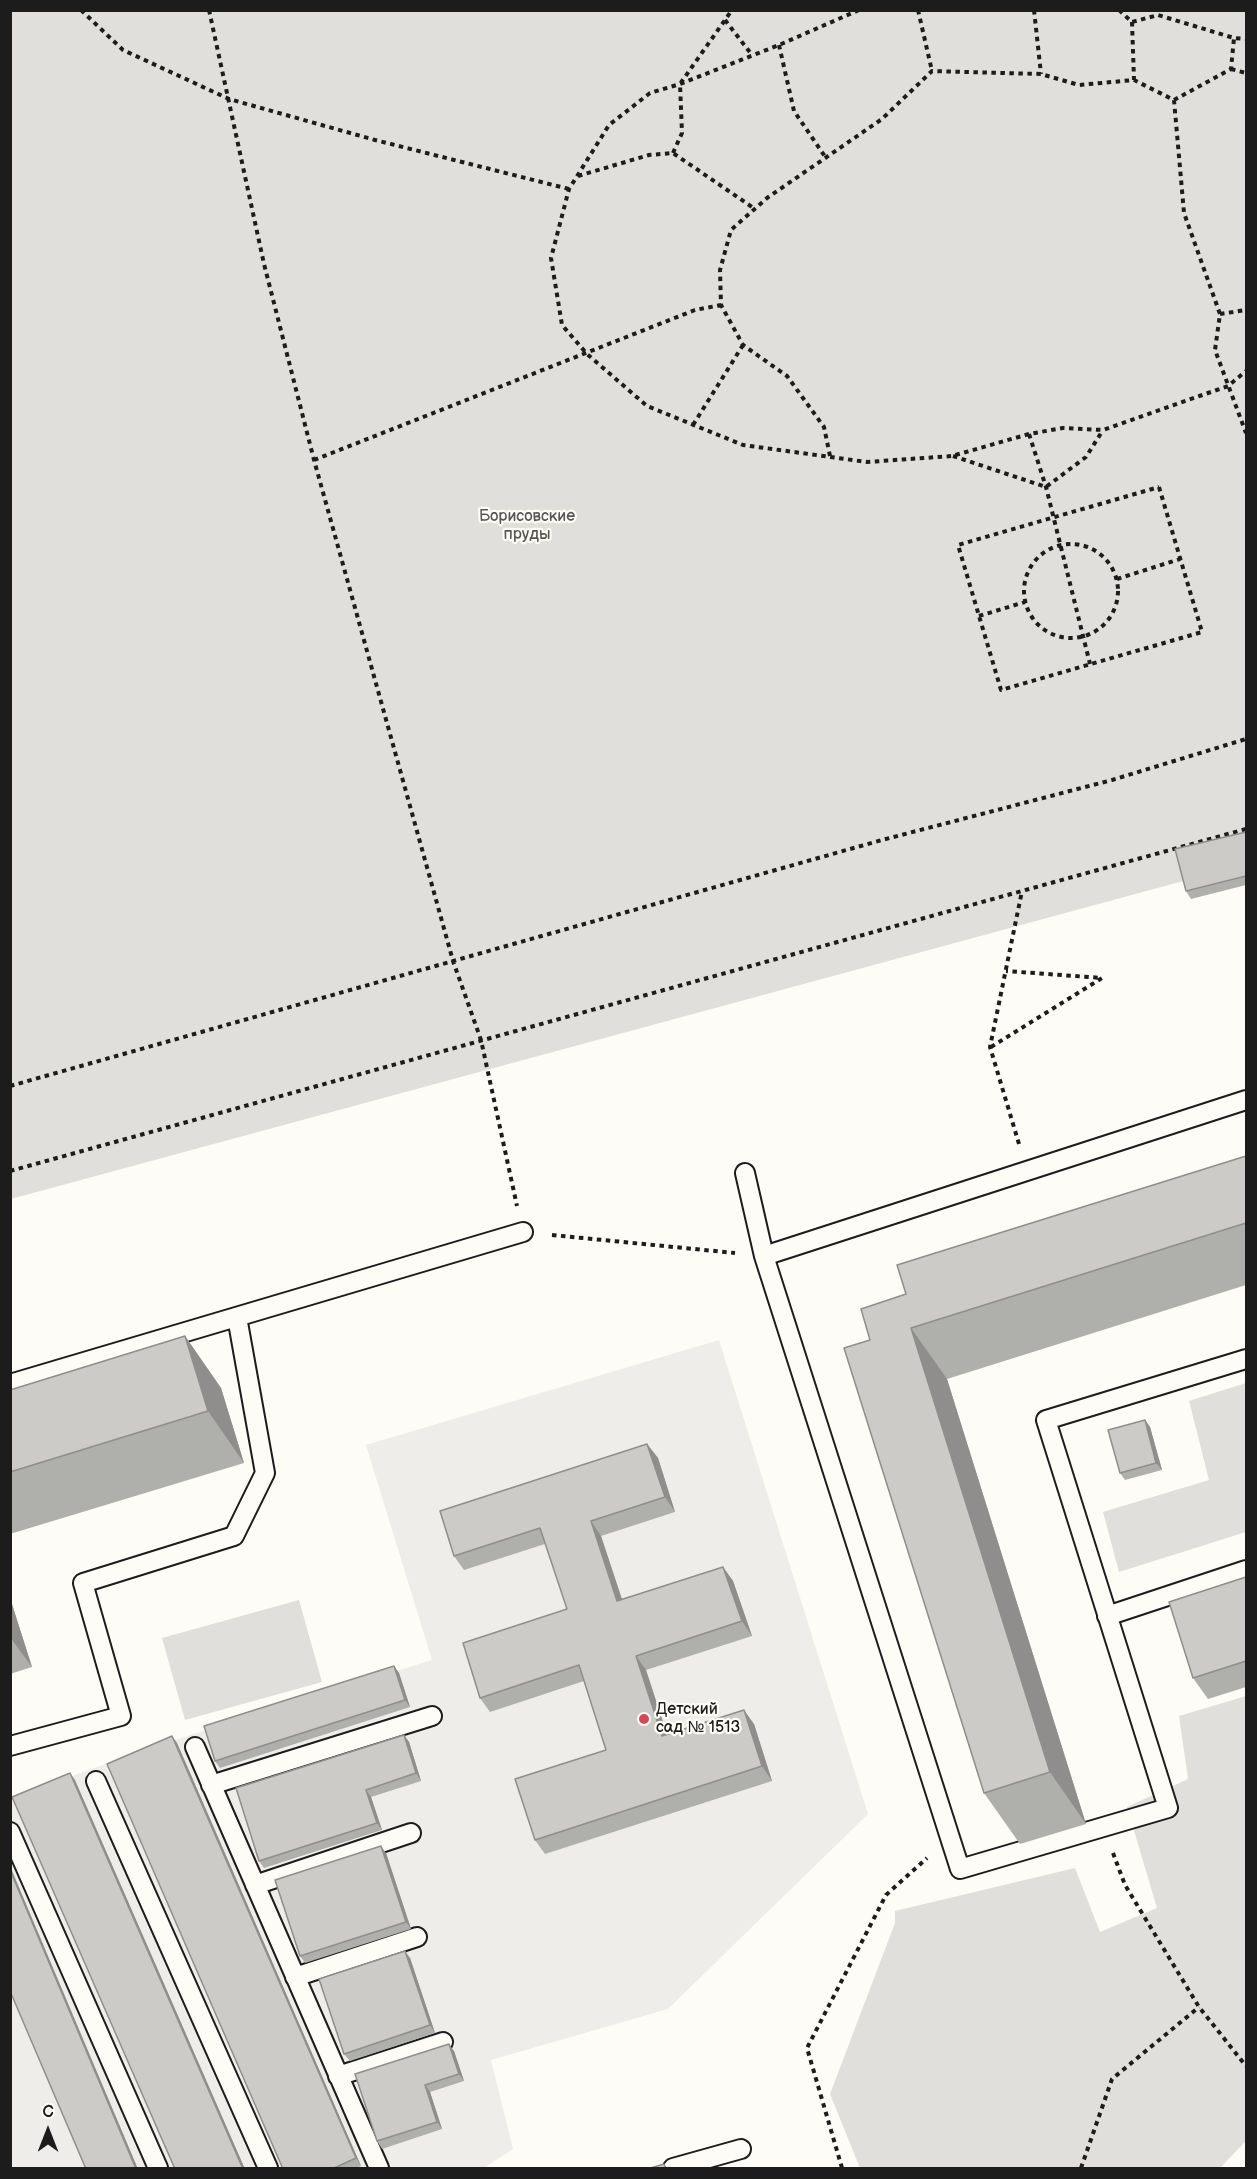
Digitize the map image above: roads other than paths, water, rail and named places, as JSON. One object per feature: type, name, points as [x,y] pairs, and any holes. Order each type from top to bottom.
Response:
[{"type":"lane","points":[[764,1256],[1246,1100]]},
{"type":"lane","points":[[744,1173],[764,1256],[960,1869],[1168,1808],[1046,1420],[1246,1359]]},
{"type":"lane","points":[[10,1384],[523,1232]]},
{"type":"lane","points":[[10,1746],[122,1716],[83,1583],[234,1536],[265,1473],[237,1317]]},
{"type":"lane","points":[[1107,1616],[1246,1570]]},
{"type":"lane","points":[[211,1785],[432,1716]]},
{"type":"lane","points":[[195,1747],[379,2169]]},
{"type":"lane","points":[[96,1781],[268,2169]]},
{"type":"lane","points":[[10,1832],[158,2169]]},
{"type":"lane","points":[[255,1885],[411,1833]]},
{"type":"lane","points":[[295,1977],[417,1937]]},
{"type":"lane","points":[[338,2076],[443,2042]]},
{"type":"lane","points":[[674,2169],[741,2149]]},
{"type":"place","name":"Детский сад № 1513","points":[[644,1719]]},
{"type":"park label","name":"Борисовские пруды","points":[[527,526]]}]
